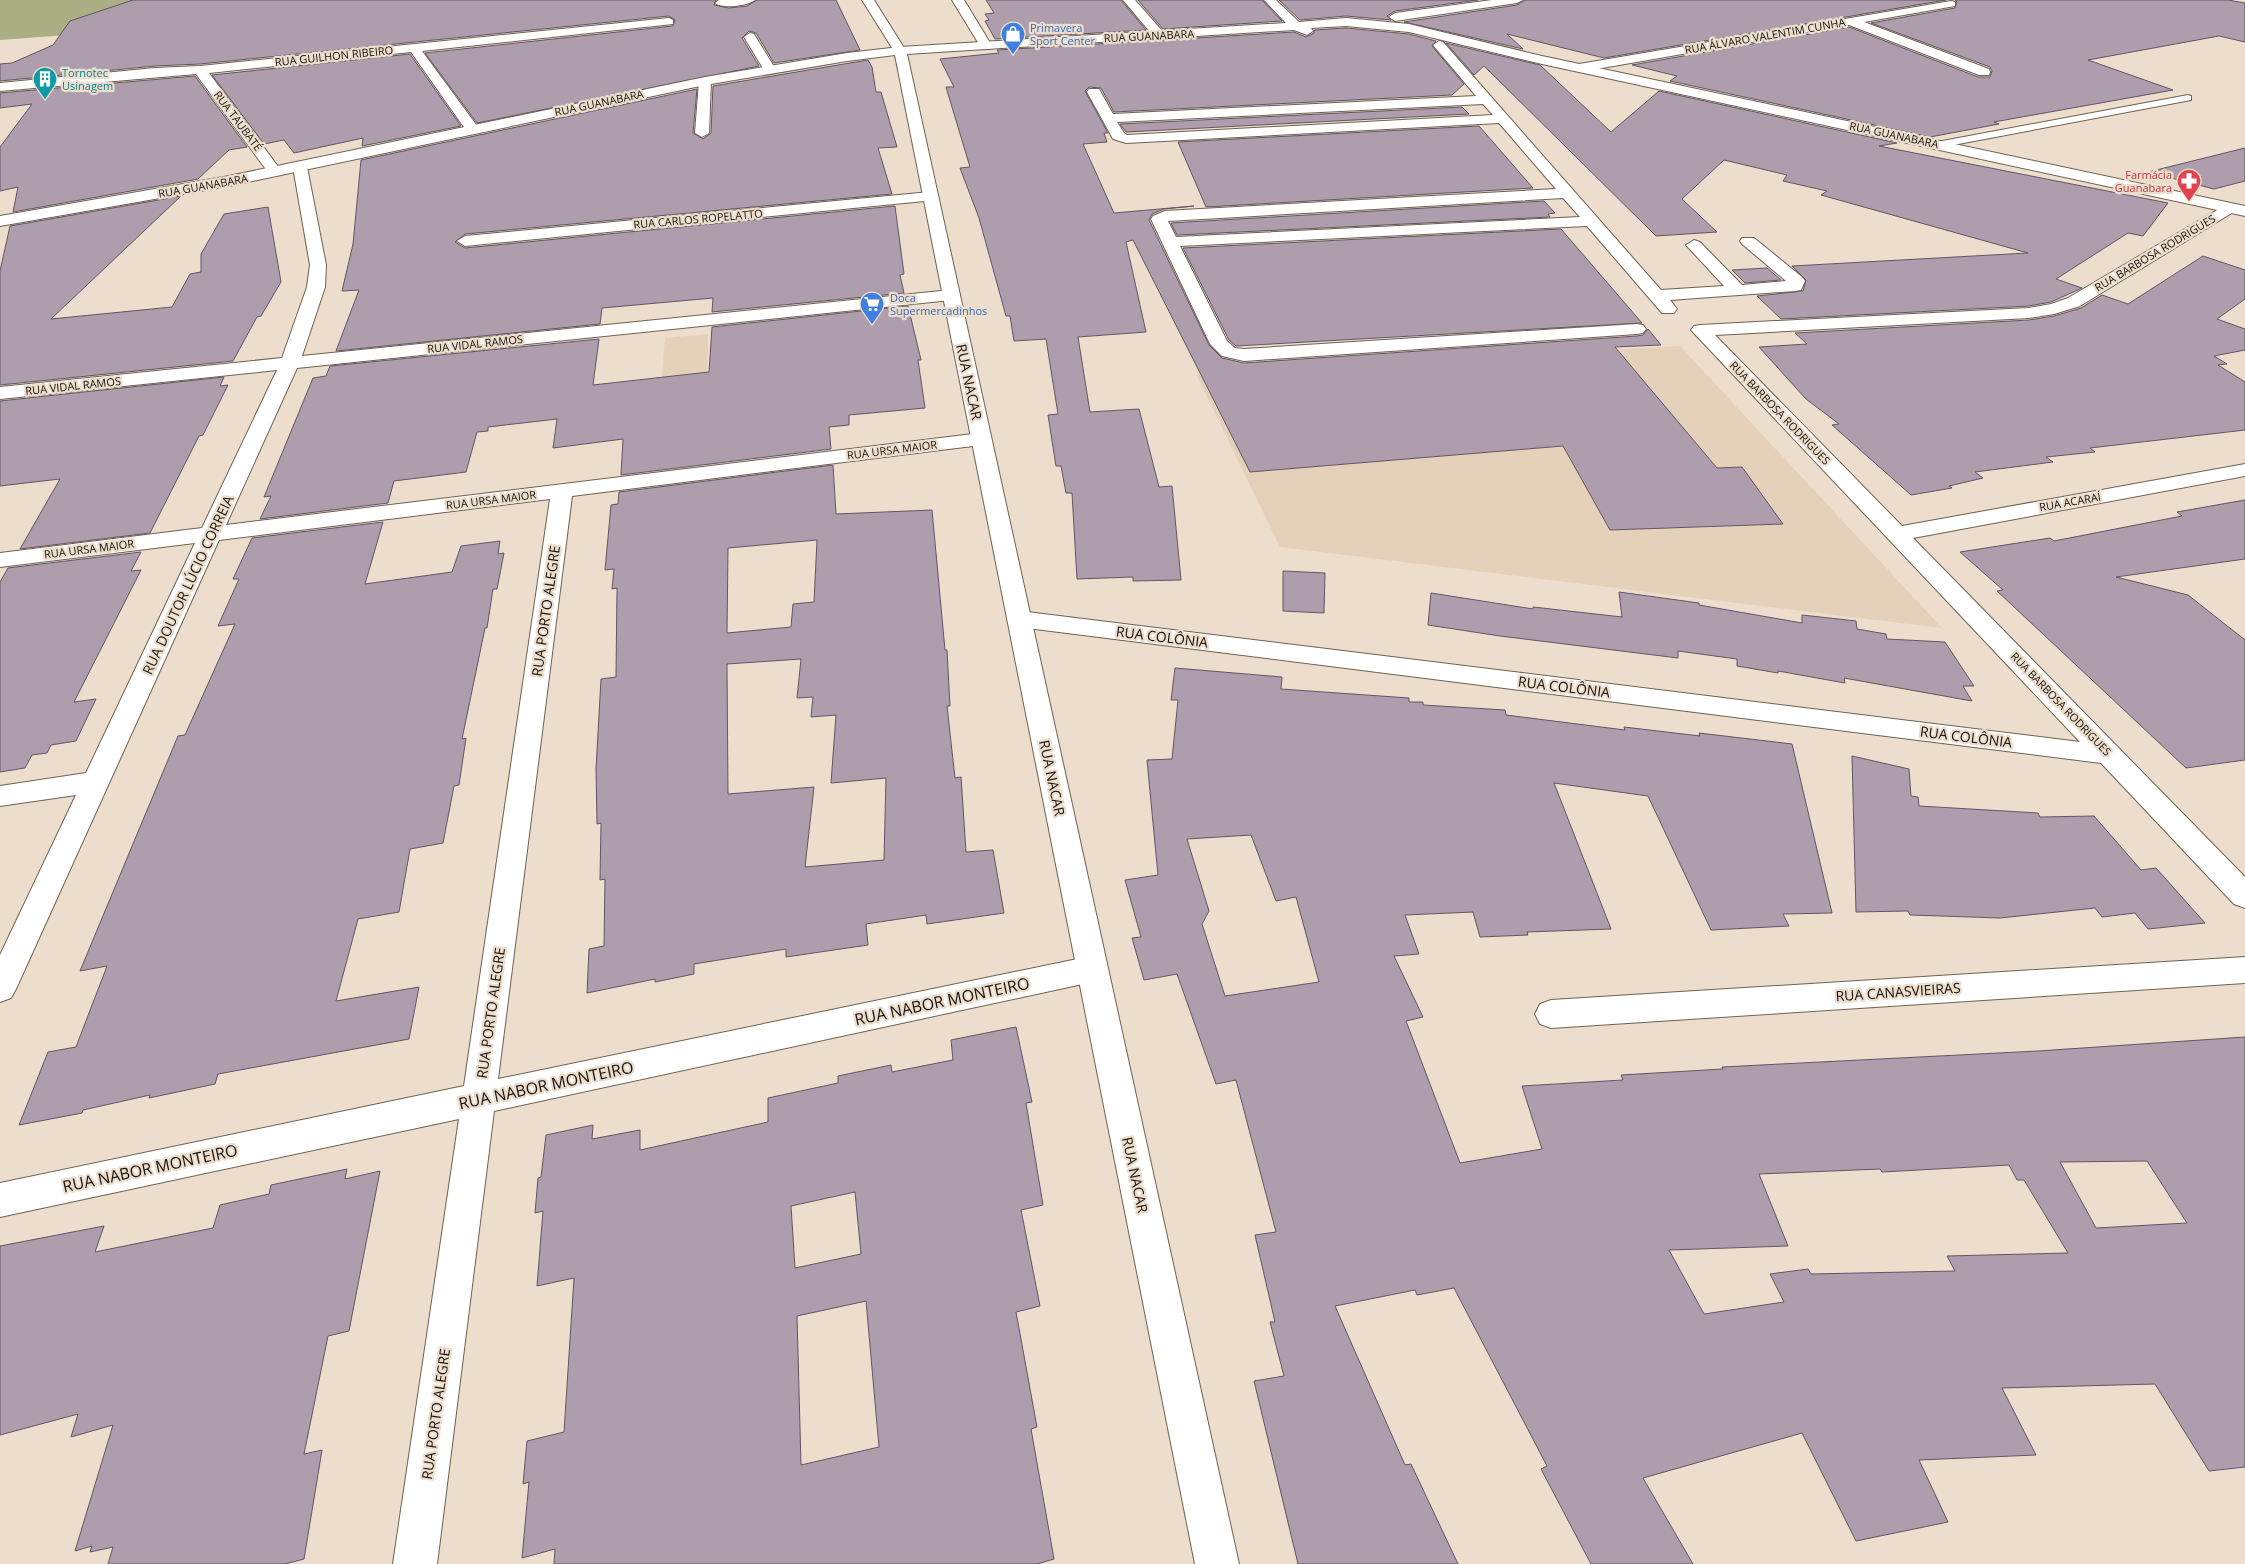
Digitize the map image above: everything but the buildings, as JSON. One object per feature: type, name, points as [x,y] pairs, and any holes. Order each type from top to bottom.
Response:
[{"type":"street","points":[[721,3],[749,0]]},
{"type":"street","name":"RUA NACAR","points":[[868,0],[900,51],[1217,1564]]},
{"type":"street","points":[[958,0],[986,46]]},
{"type":"street","points":[[1129,0],[1160,36]]},
{"type":"street","points":[[1270,0],[1296,26],[1330,32]]},
{"type":"street","points":[[1346,22],[1421,15],[1517,0]]},
{"type":"street","name":"RUA ÁLVARO VALENTIM CUNHA","points":[[1579,68],[1951,4],[1939,0]]},
{"type":"street","points":[[1410,37],[1421,15]]},
{"type":"street","points":[[1850,21],[1984,72]]},
{"type":"street","name":"RUA GUILHON RIBEIRO","points":[[0,87],[155,72],[200,70],[669,22]]},
{"type":"street","name":"RUA GUANABARA","points":[[1205,33],[1330,32],[1346,22],[1410,37],[1542,60],[2237,210]]},
{"type":"street","name":"RUA GUANABARA","points":[[0,221],[275,172],[705,81],[770,70],[900,51],[1296,26]]},
{"type":"street","name":"RUA GUANABARA","points":[[1410,37],[1439,46],[1542,60]]},
{"type":"street","points":[[750,38],[770,70]]},
{"type":"street","points":[[1439,46],[1668,309]]},
{"type":"street","points":[[414,48],[473,130]]},
{"type":"street","name":"RUA TAUBATÉ","points":[[200,70],[275,172]]},
{"type":"street","points":[[702,133],[705,81]]},
{"type":"street","points":[[1094,92],[1110,118],[1118,136],[1126,139],[1502,119]]},
{"type":"street","points":[[1110,118],[1485,100]]},
{"type":"street","name":"RUA DOUTOR LÚCIO CORREIA","points":[[0,990],[290,363],[316,287],[317,272],[300,167]]},
{"type":"street","points":[[1566,193],[1165,216],[1159,219],[1219,344],[1229,352],[1244,355],[1637,329]]},
{"type":"street","name":"RUA CARLOS ROPELATTO","points":[[465,241],[930,197]]},
{"type":"street","name":"RUA BARBOSA RODRIGUES","points":[[2237,210],[2074,302],[2054,309],[2029,313],[1700,330],[2245,896]]},
{"type":"street","points":[[1169,242],[1591,221]]},
{"type":"street","points":[[1657,296],[1795,286],[1796,281],[1748,241]]},
{"type":"street","points":[[1694,245],[1738,290]]},
{"type":"street","name":"RUA VIDAL RAMOS","points":[[0,393],[951,295]]},
{"type":"street","name":"RUA URSA MAIOR","points":[[0,560],[981,439]]},
{"type":"street","name":"RUA ACARAÍ","points":[[1896,534],[2245,470]]},
{"type":"street","name":"RUA PORTO ALEGRE","points":[[416,1564],[562,491]]},
{"type":"street","name":"RUA COLÔNIA","points":[[1019,618],[2110,755]]},
{"type":"street","points":[[0,796],[96,782]]},
{"type":"street","name":"RUA NABOR MONTEIRO","points":[[0,1200],[1092,969]]},
{"type":"street","name":"RUA CANASVIEIRAS","points":[[1551,1014],[2245,970]]},
{"type":"lane","points":[[1938,145],[2188,98]]},
{"type":"shaded area","points":[[708,334],[707,384],[661,389],[665,338]]},
{"type":"shaded area","points":[[1680,346],[1942,628],[1280,547],[1196,374]]},
{"type":"green space","points":[[0,0],[140,0],[80,34],[0,40]]},
{"type":"place","name":"Primavera Sport Center","points":[[1013,55]]},
{"type":"place","name":"Tornotec Usinagem","points":[[45,100]]},
{"type":"place","name":"Farmácia Guanabara","points":[[2189,202]]},
{"type":"place","name":"Doca Supermercadinhos","points":[[872,325]]}]
